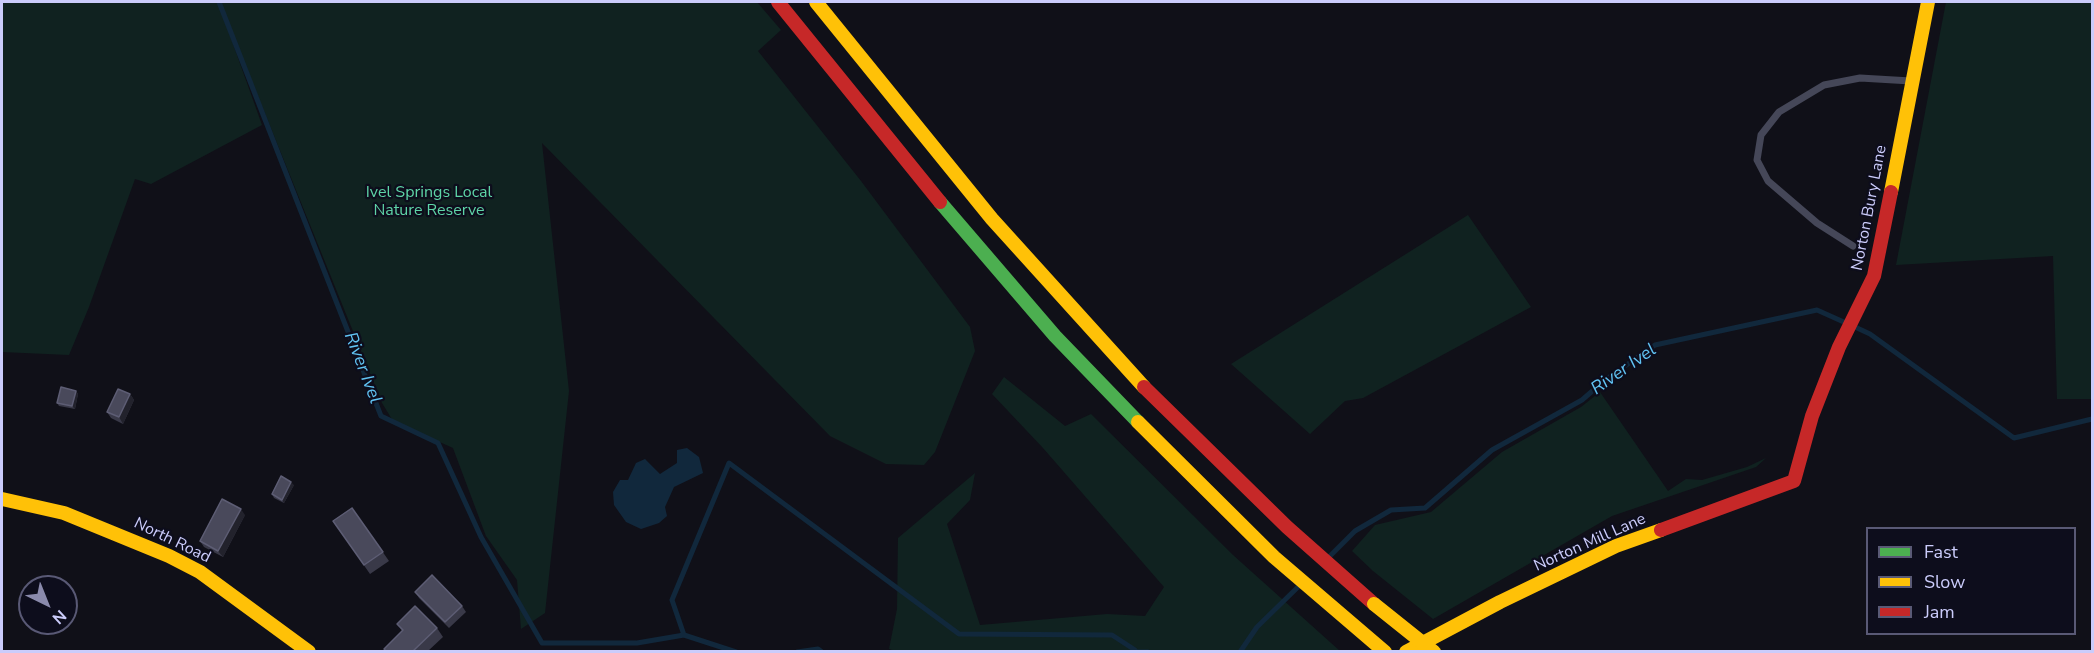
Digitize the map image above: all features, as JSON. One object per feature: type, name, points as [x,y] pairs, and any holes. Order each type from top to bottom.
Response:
[{"type":"main road","points":[[778,2],[969,238],[1055,336],[1192,478],[1274,557],[1385,651]]},
{"type":"main road","points":[[816,2],[992,219],[1133,376],[1287,527],[1374,604],[1434,651]]},
{"type":"main road","name":"Norton Bury Lane","points":[[1794,480],[1812,416],[1844,337],[1874,276],[1928,2]]},
{"type":"main road","name":"Norton Mill Lane","points":[[1406,651],[1616,546],[1794,480]]},
{"type":"main road","name":"North Road","points":[[2,500],[64,513],[169,556],[209,578],[309,651]]},
{"type":"lane","points":[[1852,246],[1817,224],[1768,181],[1757,160],[1761,135],[1779,112],[1824,85],[1860,78],[1911,81]]},
{"type":"green space","points":[[2,2],[218,2],[262,125],[151,184],[135,179],[89,307],[69,355],[2,352]]},
{"type":"green space","name":"Ivel Springs Local Nature Reserve","points":[[220,2],[757,2],[781,30],[758,51],[861,181],[970,327],[975,351],[935,452],[924,465],[886,464],[830,436],[542,143],[569,391],[545,613],[521,629],[517,580],[486,536],[453,448],[393,421],[382,403]]},
{"type":"green space","points":[[1946,2],[2092,2],[2092,399],[2057,399],[2053,256],[1896,265]]},
{"type":"green space","points":[[1468,215],[1531,307],[1363,398],[1345,401],[1310,434],[1231,364]]},
{"type":"green space","points":[[1004,377],[1065,426],[1091,414],[1233,555],[1340,651],[899,652],[889,649],[897,609],[898,538],[975,473],[970,500],[947,524],[980,625],[1107,614],[1145,616],[1164,587],[1043,448],[992,394]]},
{"type":"green space","points":[[1600,392],[1668,491],[1686,479],[1702,480],[1747,467],[1766,458],[1756,467],[1612,516],[1433,619],[1373,571],[1352,551],[1375,525],[1431,512],[1502,452],[1581,407]]},
{"type":"water","points":[[687,448],[699,457],[703,473],[674,487],[665,507],[667,516],[659,523],[641,529],[626,522],[614,505],[613,492],[620,480],[628,480],[636,463],[645,459],[660,474],[677,463],[677,450]]},
{"type":"building","points":[[61,387],[76,391],[72,406],[57,403]]},
{"type":"building","points":[[118,389],[130,394],[119,417],[107,412]]},
{"type":"building","points":[[281,476],[291,482],[282,500],[272,494]]},
{"type":"building","points":[[222,499],[241,509],[218,551],[200,541]]},
{"type":"building","points":[[352,508],[383,552],[364,565],[333,521]]},
{"type":"building","points":[[432,575],[462,606],[445,622],[415,592]]},
{"type":"building","points":[[415,606],[437,628],[413,651],[386,651],[384,649],[403,630],[397,624]]},
{"type":"waterway","name":"River Ivel","points":[[219,2],[381,416],[438,443],[481,537],[542,643],[637,643],[684,635],[736,652]]},
{"type":"waterway","name":"River Ivel","points":[[1329,557],[1355,531],[1391,510],[1425,508],[1492,450],[1582,400],[1605,380],[1655,345],[1817,310],[1846,323]]},
{"type":"waterway","name":"River Ivel","points":[[1855,327],[1870,334],[2014,438],[2092,419]]},
{"type":"waterway","points":[[684,635],[672,600],[729,463],[959,634],[1112,635],[1135,650]]},
{"type":"waterway","name":"River Ivel","points":[[1240,652],[1257,627],[1299,586]]},
{"type":"waterway","name":"River Ivel","points":[[797,652],[818,649],[822,652]]},
{"type":"waterway","name":"River Ivel","points":[[1133,652],[1148,652]]},
{"type":"traffic: fast","points":[[940,202],[1055,336],[1138,422]]},
{"type":"traffic: slow","points":[[816,2],[992,219],[1144,387]]},
{"type":"traffic: slow","points":[[1891,192],[1928,2]]},
{"type":"traffic: slow","points":[[1138,422],[1274,557],[1385,652]]},
{"type":"traffic: slow","points":[[2,499],[64,513],[169,556],[200,572],[309,652]]},
{"type":"traffic: slow","points":[[1406,652],[1500,602],[1616,546],[1661,530]]},
{"type":"traffic: slow","points":[[1374,604],[1434,652]]},
{"type":"traffic: jam","points":[[778,2],[940,202]]},
{"type":"traffic: jam","points":[[1661,530],[1794,481],[1812,416],[1839,347],[1874,276],[1891,192]]},
{"type":"traffic: jam","points":[[1144,387],[1287,527],[1374,604]]}]
